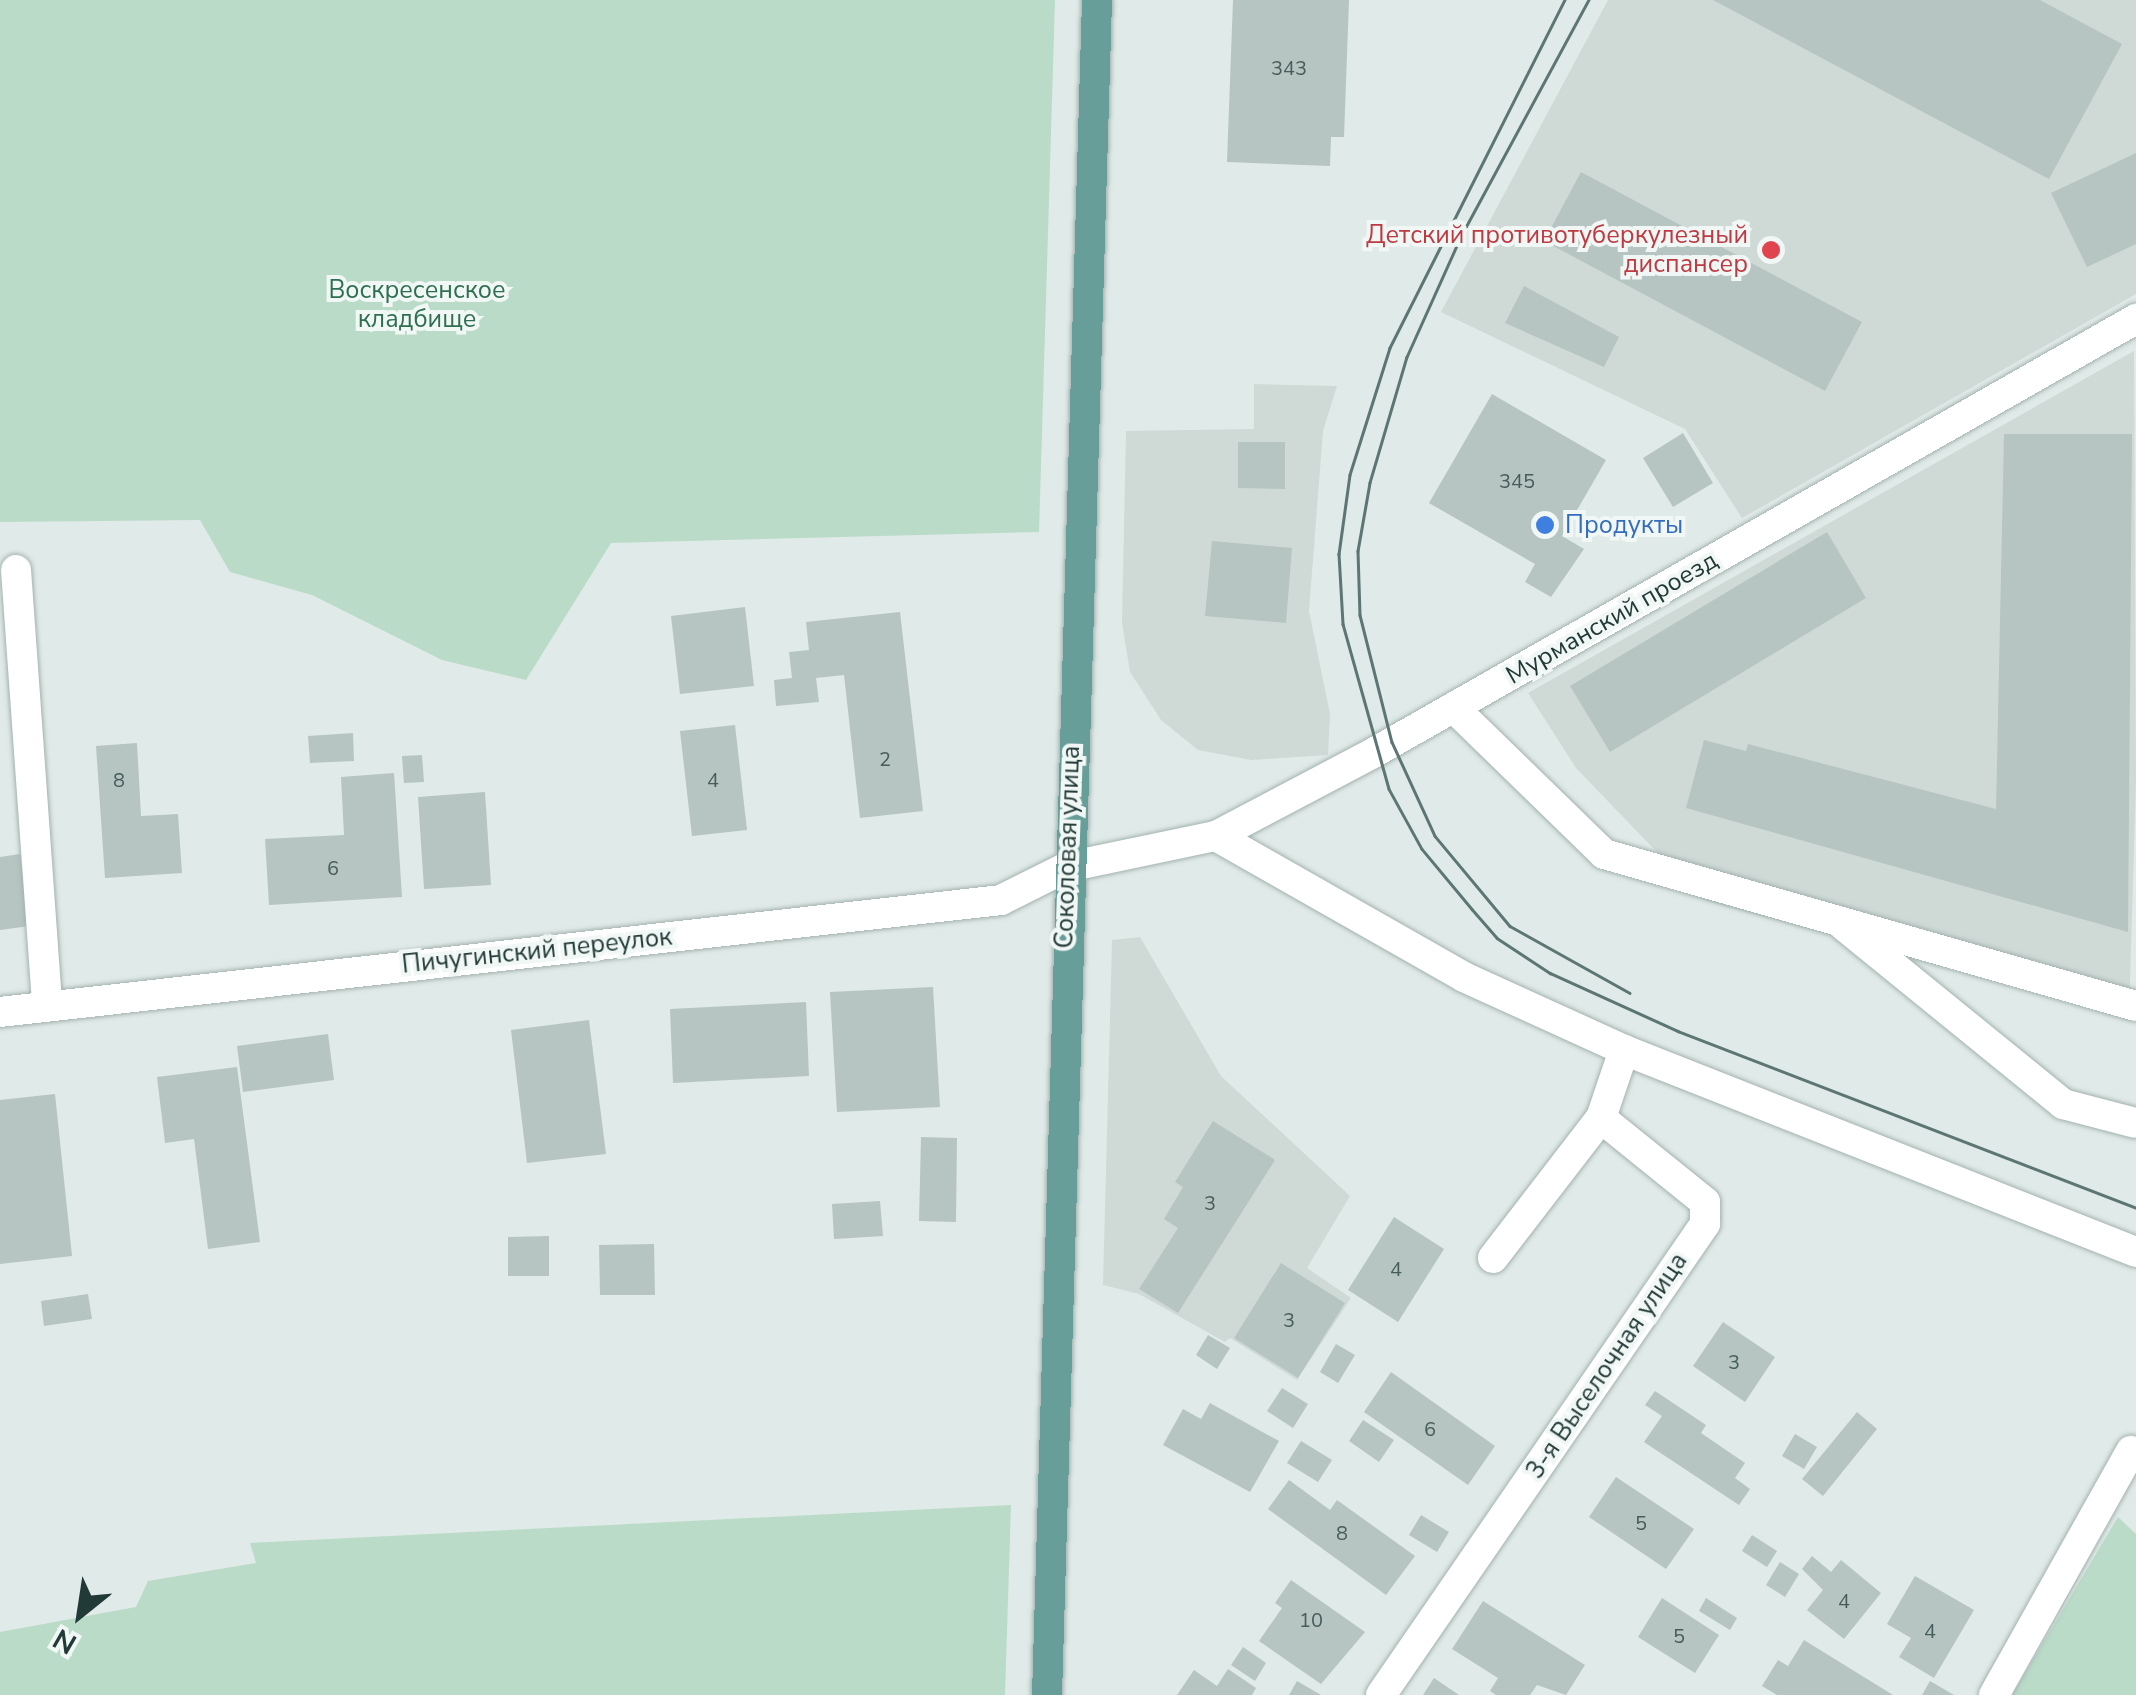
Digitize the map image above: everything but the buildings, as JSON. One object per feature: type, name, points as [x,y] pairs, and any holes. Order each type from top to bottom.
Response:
[{"type":"main road","name":"Соколовая улица","points":[[1047,1695],[1067,867],[1097,0]]},
{"type":"street","name":"Мурманский проезд","points":[[1067,867],[1216,836],[1454,708],[2136,318]]},
{"type":"street","points":[[16,570],[46,1005]]},
{"type":"street","points":[[1454,708],[1604,854],[2136,1006]]},
{"type":"street","points":[[1216,836],[1464,978],[1624,1050],[2136,1252]]},
{"type":"street","name":"Пичугинский переулок","points":[[0,1012],[1000,900],[1067,867]]},
{"type":"street","points":[[1832,917],[2063,1104],[2136,1123]]},
{"type":"street","points":[[1493,1258],[1601,1118],[1624,1050]]},
{"type":"street","name":"3-я Выселочная улица","points":[[1381,1695],[1705,1224],[1705,1202],[1601,1118]]},
{"type":"street","points":[[1994,1695],[2131,1451]]},
{"type":"shaded area","name":"Детский противотуберкулезный диспансер","points":[[1608,0],[2136,0],[2136,294],[1742,518],[1685,429],[1441,312]]},
{"type":"shaded area","points":[[2134,351],[2136,781],[2129,1016],[1703,900],[1576,768],[1528,693]]},
{"type":"shaded area","points":[[1254,384],[1337,386],[1323,431],[1309,611],[1330,714],[1328,755],[1251,760],[1198,750],[1161,720],[1130,672],[1122,623],[1126,431],[1254,429]]},
{"type":"shaded area","points":[[1140,937],[1221,1076],[1350,1196],[1307,1268],[1351,1298],[1297,1380],[1230,1338],[1225,1342],[1139,1294],[1103,1285],[1112,940]]},
{"type":"green space","name":"Воскресенское кладбище","points":[[0,0],[1055,0],[1039,532],[611,543],[526,680],[442,660],[312,595],[230,572],[200,520],[0,522]]},
{"type":"green space","points":[[1011,1505],[1005,1695],[0,1695],[0,1632],[136,1607],[148,1581],[256,1563],[250,1543]]},
{"type":"green space","points":[[2118,1517],[2136,1534],[2136,1695],[2012,1695]]},
{"type":"tram line","points":[[1565,0],[1390,348],[1350,475],[1339,554],[1343,624],[1389,789],[1422,849],[1497,938],[1550,973],[1678,1031],[2136,1208]]},
{"type":"tram line","points":[[1589,0],[1461,237],[1407,357],[1370,483],[1358,551],[1360,615],[1392,742],[1435,836],[1510,926],[1630,993]]},
{"type":"place","name":"Детский противотуберкулезный диспансер","points":[[1771,250]]},
{"type":"place","name":"Продукты","points":[[1545,525]]}]
